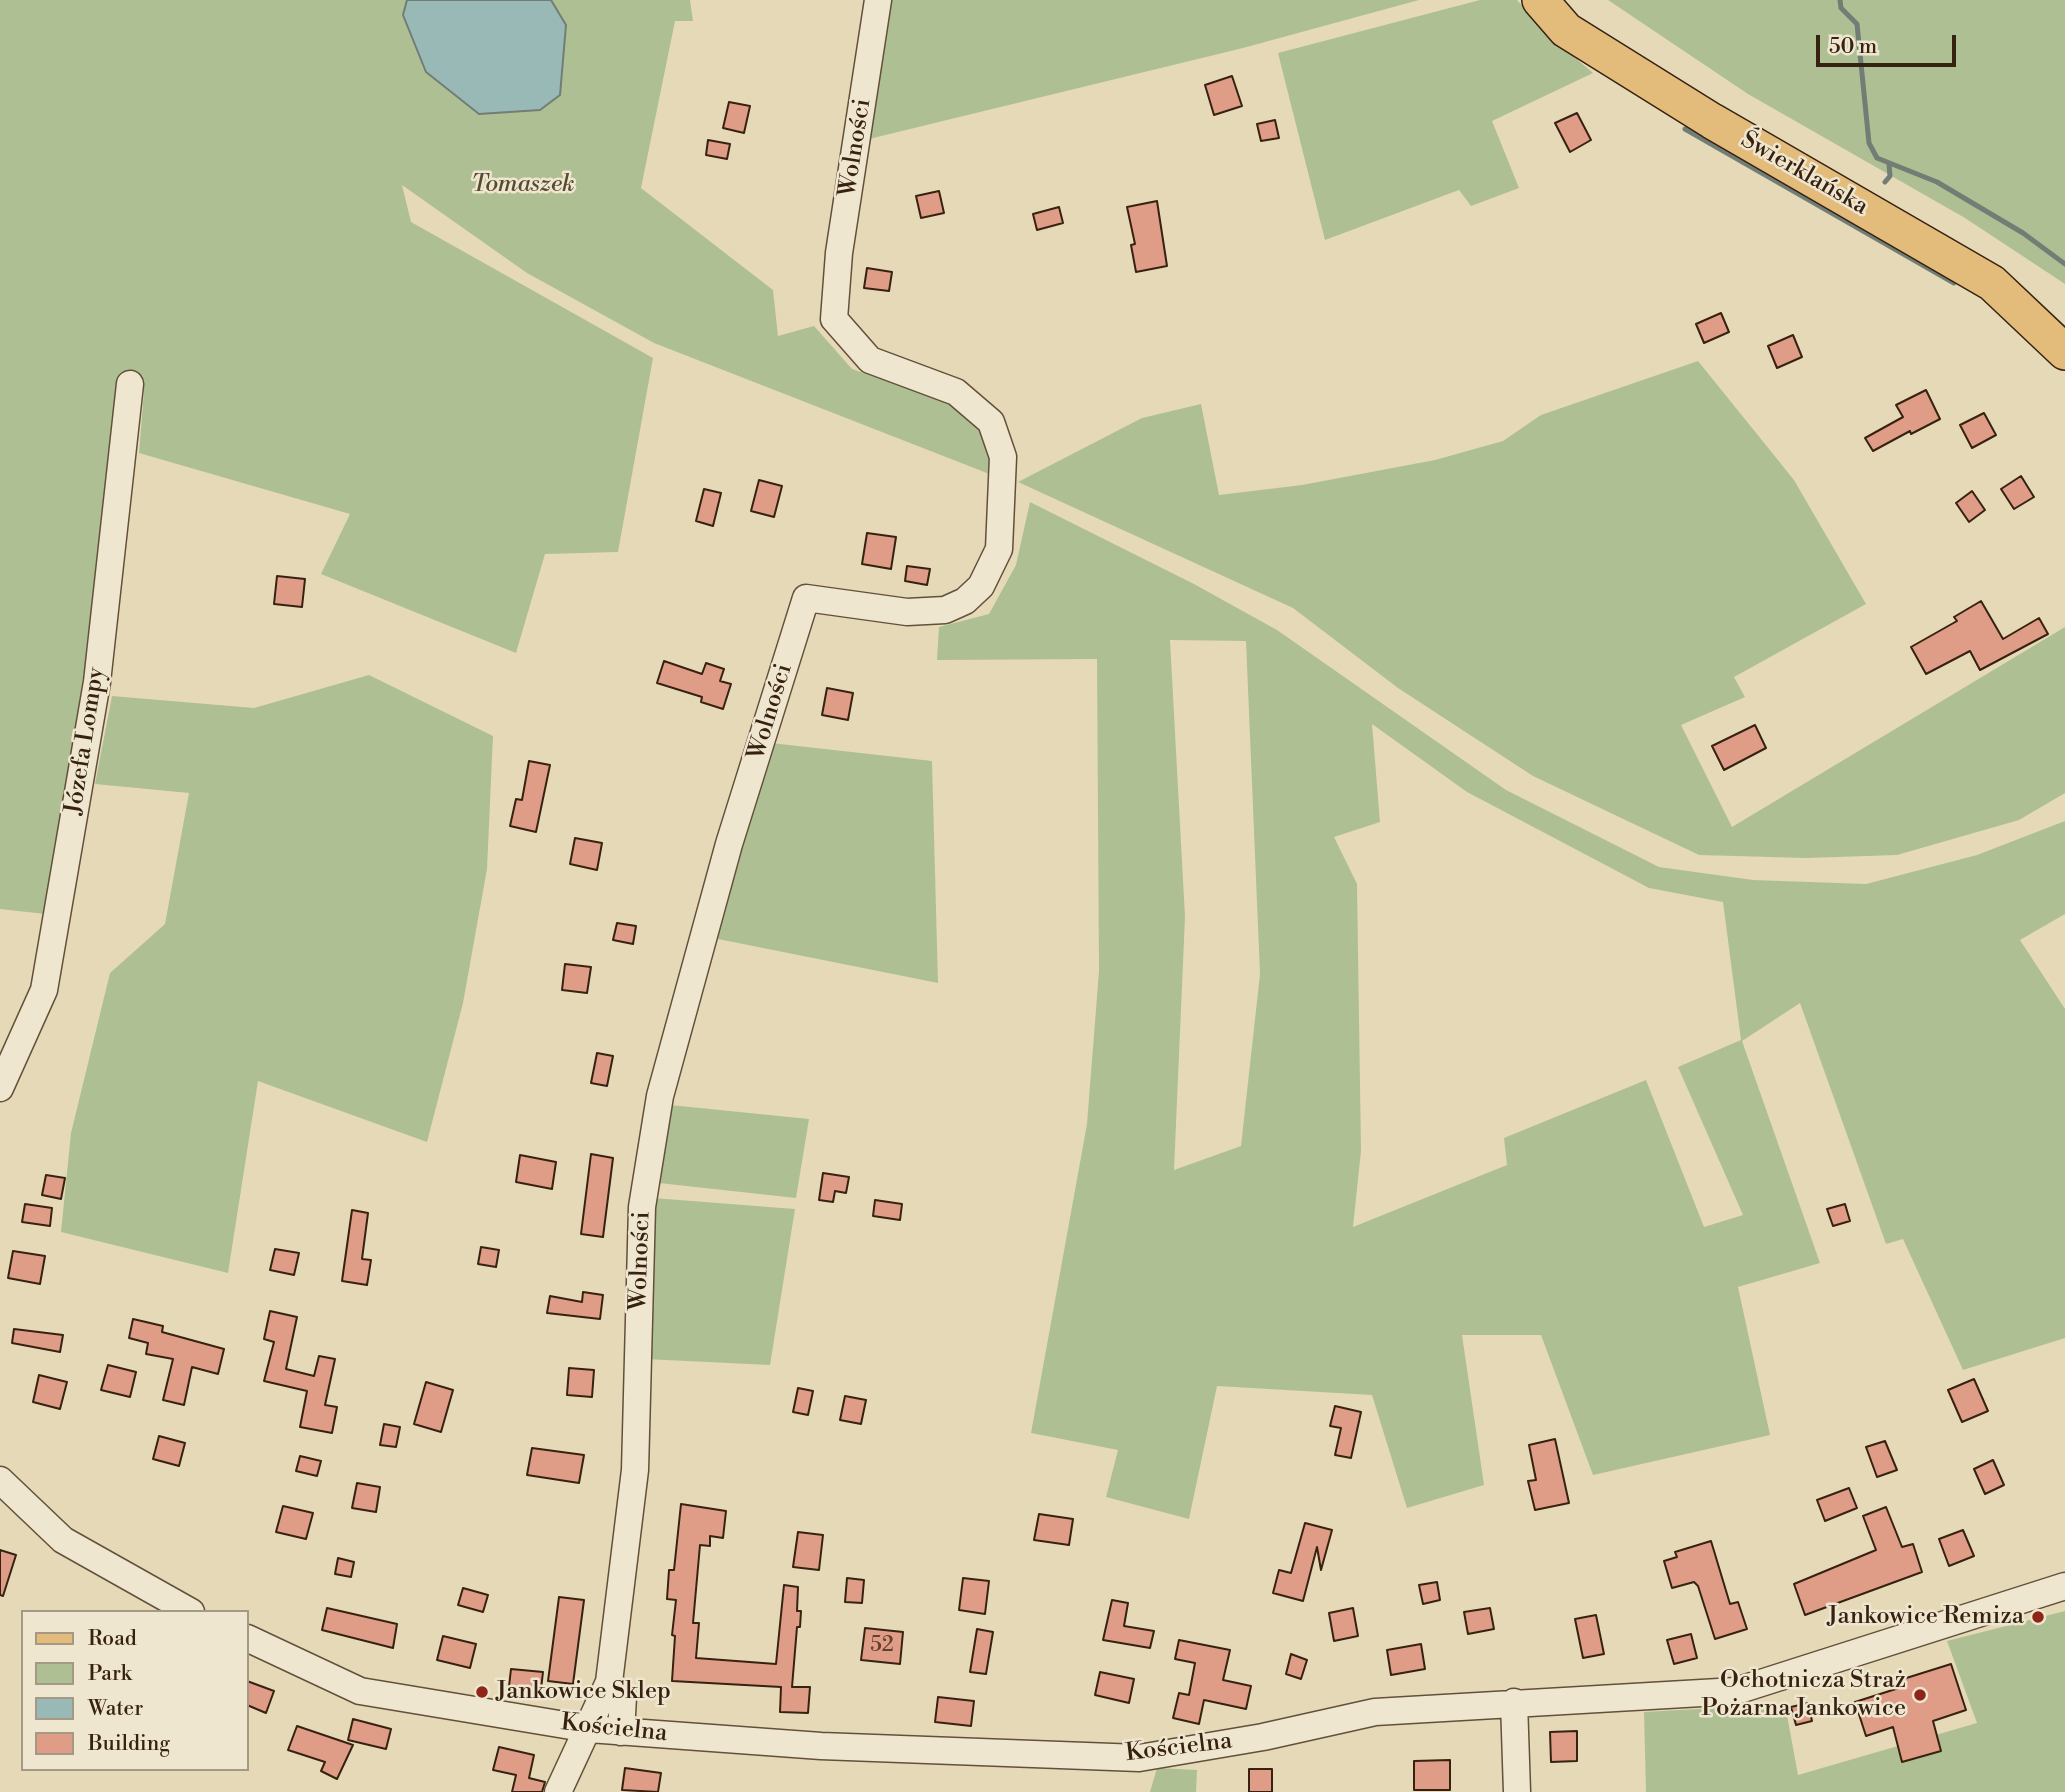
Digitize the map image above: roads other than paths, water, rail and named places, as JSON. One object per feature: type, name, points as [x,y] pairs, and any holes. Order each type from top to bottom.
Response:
[{"type":"main road","name":"Świerklańska","points":[[1540,0],[1566,30],[1643,79],[1992,283],[2065,352]]},
{"type":"street","name":"Wolności","points":[[558,1792],[609,1682],[635,1470],[642,1207],[660,1096],[729,844],[806,598],[906,612],[945,610],[965,601],[981,586],[999,549],[1003,457],[991,422],[956,391],[870,359],[834,319],[839,253],[878,0]]},
{"type":"street","name":"Józefa Lompy","points":[[0,1088],[44,990],[97,682],[130,384]]},
{"type":"street","points":[[0,1480],[64,1540],[187,1610]]},
{"type":"street","name":"Kościelna","points":[[248,1638],[360,1691],[589,1729],[821,1746],[1139,1758],[1263,1737],[1375,1712],[1736,1691],[2065,1586]]},
{"type":"street","points":[[609,1682],[623,1697],[621,1732]]},
{"type":"street","points":[[1514,1702],[1517,1792]]},
{"type":"water","points":[[407,0],[551,0],[566,25],[560,95],[540,110],[479,114],[426,72],[403,15]]},
{"type":"waterway","points":[[1840,0],[1841,8],[1857,24],[1869,143],[1877,158],[1937,182],[2023,233],[2065,264]]},
{"type":"waterway","points":[[1685,129],[1954,283]]},
{"type":"waterway","points":[[1885,182],[1890,176],[1889,164]]},
{"type":"place","name":"Jankowice Remiza","points":[[2038,1617]]},
{"type":"place","name":"Jankowice Sklep","points":[[482,1692]]},
{"type":"place","name":"Ochotnicza Straż Pożarna Jankowice","points":[[1920,1695]]},
{"type":"park label","name":"Tomaszek","points":[[523,185]]}]
